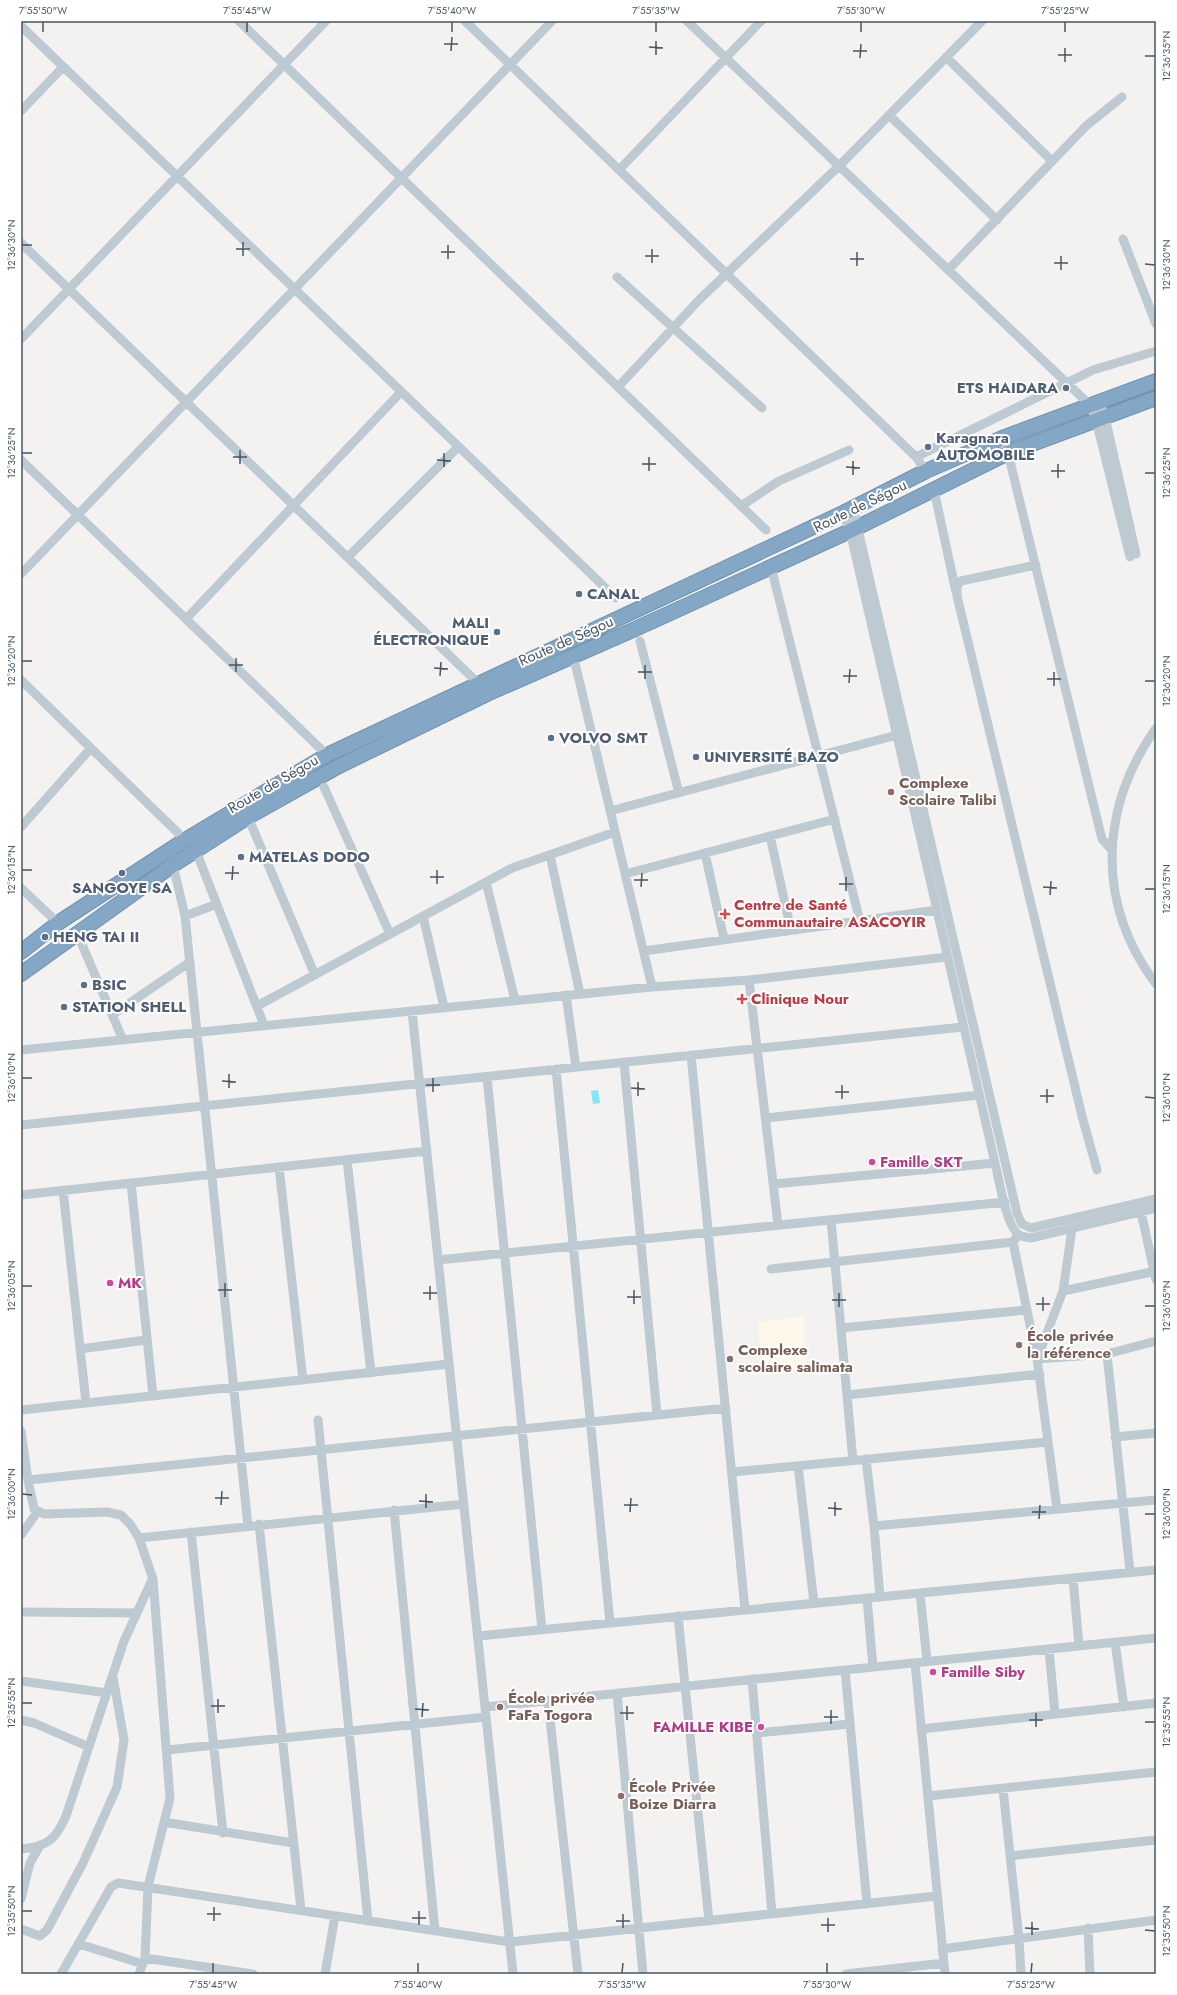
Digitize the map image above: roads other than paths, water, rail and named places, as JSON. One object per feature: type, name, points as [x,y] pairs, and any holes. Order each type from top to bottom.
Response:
[{"type":"highway","name":"Route de Ségou","points":[[21,952],[58,923],[185,840],[327,755],[848,511],[926,471],[1002,438],[1156,381]]},
{"type":"highway","name":"Route de Ségou","points":[[21,974],[174,865],[248,817],[339,766],[489,693],[771,567],[934,490],[1008,453],[1156,398]]},
{"type":"street","points":[[239,21],[766,530]]},
{"type":"street","points":[[21,339],[326,21]]},
{"type":"street","points":[[465,21],[916,458],[926,471]]},
{"type":"street","points":[[21,574],[552,21]]},
{"type":"street","points":[[687,21],[1067,382],[1095,404],[1100,418],[1133,555]]},
{"type":"street","points":[[619,170],[761,21]]},
{"type":"street","points":[[618,387],[698,300],[839,166],[982,21]]},
{"type":"street","points":[[21,26],[616,598]]},
{"type":"street","points":[[946,57],[1052,162]]},
{"type":"street","points":[[21,111],[63,67]]},
{"type":"street","points":[[949,269],[1086,126],[1122,97]]},
{"type":"street","points":[[889,115],[996,220]]},
{"type":"street","points":[[1123,239],[1156,324]]},
{"type":"street","points":[[21,243],[478,683]]},
{"type":"street","points":[[617,277],[762,408]]},
{"type":"street","points":[[916,458],[1093,370],[1156,351]]},
{"type":"street","points":[[186,619],[402,392]]},
{"type":"street","points":[[1002,438],[1008,453],[1036,565],[1102,839],[1111,849]]},
{"type":"street","points":[[348,557],[458,447]]},
{"type":"street","points":[[741,506],[779,482],[849,450]]},
{"type":"street","points":[[21,460],[327,755]]},
{"type":"street","points":[[934,490],[956,596],[1071,1071],[1097,1170]]},
{"type":"street","points":[[848,511],[854,528],[1016,1205],[1025,1226],[1031,1228],[1042,1226],[1156,1199]]},
{"type":"street","points":[[854,528],[896,735],[995,1163],[1011,1223],[1019,1235],[1032,1238],[1156,1208]]},
{"type":"street","points":[[956,596],[956,586],[961,581],[1036,565]]},
{"type":"street","points":[[771,567],[860,921]]},
{"type":"street","points":[[640,641],[680,792]]},
{"type":"street","points":[[572,657],[576,668],[652,986]]},
{"type":"street","points":[[21,680],[178,833]]},
{"type":"street","points":[[1156,728],[1133,764],[1128,776],[1114,826],[1111,849],[1116,896],[1123,921],[1131,944],[1156,984]]},
{"type":"street","points":[[610,811],[896,735]]},
{"type":"street","points":[[21,827],[91,748]]},
{"type":"street","points":[[324,787],[390,934]]},
{"type":"street","points":[[248,817],[316,975]]},
{"type":"street","points":[[625,874],[834,819]]},
{"type":"street","points":[[257,1006],[512,868],[615,832]]},
{"type":"street","points":[[770,836],[791,930]]},
{"type":"street","points":[[196,851],[264,1026]]},
{"type":"street","points":[[705,853],[724,939]]},
{"type":"street","points":[[550,855],[580,994]]},
{"type":"street","points":[[174,865],[185,916],[248,1526]]},
{"type":"street","points":[[486,882],[515,1000]]},
{"type":"street","points":[[21,888],[58,923]]},
{"type":"street","points":[[185,916],[217,904]]},
{"type":"street","points":[[644,950],[937,910]]},
{"type":"street","points":[[423,916],[444,1008]]},
{"type":"street","points":[[77,933],[123,1040]]},
{"type":"street","points":[[21,1050],[652,986],[749,980],[947,957]]},
{"type":"street","points":[[112,1016],[190,962]]},
{"type":"street","points":[[749,980],[778,1225]]},
{"type":"street","points":[[566,995],[576,1067]]},
{"type":"street","points":[[412,1010],[513,1974]]},
{"type":"street","points":[[21,1125],[963,1027]]},
{"type":"street","points":[[691,1055],[746,1610]]},
{"type":"street","points":[[624,1062],[657,1415]]},
{"type":"street","points":[[556,1069],[610,1623]]},
{"type":"street","points":[[487,1077],[542,1630]]},
{"type":"street","points":[[766,1118],[979,1094]]},
{"type":"street","points":[[21,1195],[427,1151]]},
{"type":"street","points":[[347,1160],[370,1373]]},
{"type":"street","points":[[774,1184],[995,1163]]},
{"type":"street","points":[[279,1167],[303,1380]]},
{"type":"street","points":[[131,1183],[146,1340],[153,1396]]},
{"type":"street","points":[[63,1190],[86,1403]]},
{"type":"street","points":[[438,1260],[1005,1202]]},
{"type":"street","points":[[1063,1291],[1155,1274],[1141,1212]]},
{"type":"street","points":[[831,1220],[853,1461]]},
{"type":"street","points":[[771,1269],[1013,1242],[1025,1226]]},
{"type":"street","points":[[1038,1358],[1063,1291],[1072,1229]]},
{"type":"street","points":[[1013,1242],[1038,1358],[1057,1509]]},
{"type":"street","points":[[841,1328],[1027,1310]]},
{"type":"street","points":[[80,1349],[146,1340]]},
{"type":"street","points":[[1038,1358],[1107,1354],[1156,1341]]},
{"type":"street","points":[[1107,1354],[1130,1572]]},
{"type":"street","points":[[21,1410],[449,1364]]},
{"type":"street","points":[[847,1395],[1040,1374]]},
{"type":"street","points":[[28,1480],[726,1408]]},
{"type":"street","points":[[318,1420],[368,1920]]},
{"type":"street","points":[[21,1430],[28,1480],[34,1509],[44,1514],[107,1512],[121,1515],[130,1524],[139,1538],[153,1579],[170,1798],[148,1887],[144,1961],[139,1974]]},
{"type":"street","points":[[1116,1436],[1156,1433]]},
{"type":"street","points":[[732,1472],[1048,1442]]},
{"type":"street","points":[[866,1459],[880,1597]]},
{"type":"street","points":[[798,1466],[814,1603]]},
{"type":"street","points":[[874,1526],[1156,1500]]},
{"type":"street","points":[[139,1538],[259,1524],[464,1504]]},
{"type":"street","points":[[394,1510],[435,1931]]},
{"type":"street","points":[[21,1535],[38,1511]]},
{"type":"street","points":[[259,1524],[301,1910]]},
{"type":"street","points":[[191,1532],[224,1832]]},
{"type":"street","points":[[478,1636],[1156,1570]]},
{"type":"street","points":[[1073,1578],[1079,1646]]},
{"type":"street","points":[[22,1849],[39,1847],[49,1842],[59,1832],[124,1641],[153,1579]]},
{"type":"street","points":[[920,1593],[927,1661]]},
{"type":"street","points":[[867,1598],[873,1667]]},
{"type":"street","points":[[21,1612],[137,1613]]},
{"type":"street","points":[[678,1616],[709,1921]]},
{"type":"street","points":[[485,1707],[1156,1638]]},
{"type":"street","points":[[1115,1642],[1124,1707]]},
{"type":"street","points":[[1049,1649],[1054,1714]]},
{"type":"street","points":[[915,1663],[945,1974]]},
{"type":"street","points":[[845,1670],[866,1904]]},
{"type":"street","points":[[21,1929],[40,1936],[47,1930],[83,1863],[117,1787],[124,1740],[112,1675]]},
{"type":"street","points":[[752,1679],[772,1914]]},
{"type":"street","points":[[21,1681],[107,1693]]},
{"type":"street","points":[[617,1693],[643,1974]]},
{"type":"street","points":[[548,1701],[578,1974]]},
{"type":"street","points":[[921,1729],[1156,1703]]},
{"type":"street","points":[[167,1750],[486,1718]]},
{"type":"street","points":[[21,1720],[34,1723],[89,1746]]},
{"type":"street","points":[[757,1733],[850,1724]]},
{"type":"street","points":[[928,1796],[1156,1772]]},
{"type":"street","points":[[1003,1789],[1019,1939],[1021,1974]]},
{"type":"street","points":[[164,1822],[293,1843]]},
{"type":"street","points":[[1010,1856],[1156,1840]]},
{"type":"street","points":[[21,1899],[30,1863],[39,1847]]},
{"type":"street","points":[[61,1974],[113,1885],[118,1883],[510,1942],[937,1896]]},
{"type":"street","points":[[325,1974],[335,1916]]},
{"type":"street","points":[[942,1949],[1088,1928],[1156,1920]]},
{"type":"street","points":[[1088,1928],[1090,1974]]},
{"type":"street","points":[[79,1944],[144,1961],[253,1974]]},
{"type":"street","points":[[846,1974],[944,1962]]},
{"type":"water","points":[[598,1090],[600,1103],[593,1104],[591,1091]]},
{"type":"place","name":"ETS HAIDARA","points":[[1066,388]]},
{"type":"place","name":"Karagnara AUTOMOBILE","points":[[928,447]]},
{"type":"place","name":"CANAL","points":[[579,594]]},
{"type":"place","name":"MALI ÉLECTRONIQUE","points":[[497,632]]},
{"type":"place","name":"VOLVO SMT","points":[[551,738]]},
{"type":"place","name":"UNIVERSITÉ BAZO","points":[[696,757]]},
{"type":"place","name":"Complexe Scolaire Talibi","points":[[891,792]]},
{"type":"place","name":"MATELAS DODO","points":[[241,857]]},
{"type":"place","name":"SANGOYE SA","points":[[122,873]]},
{"type":"place","name":"Centre de Santé Communautaire ASACOYIR","points":[[725,914]]},
{"type":"place","name":"HENG TAI II","points":[[45,937]]},
{"type":"place","name":"BSIC","points":[[84,985]]},
{"type":"place","name":"Clinique Nour","points":[[742,999]]},
{"type":"place","name":"STATION SHELL","points":[[64,1007]]},
{"type":"place","name":"Famille SKT","points":[[872,1162]]},
{"type":"place","name":"MK","points":[[110,1283]]},
{"type":"place","name":"École privée la référence","points":[[1019,1345]]},
{"type":"place","name":"Complexe scolaire salimata","points":[[730,1359]]},
{"type":"place","name":"Famille Siby","points":[[933,1672]]},
{"type":"place","name":"École privée FaFa Togora","points":[[500,1707]]},
{"type":"place","name":"FAMILLE KIBE","points":[[761,1727]]},
{"type":"place","name":"École Privée Boize Diarra","points":[[621,1796]]}]
